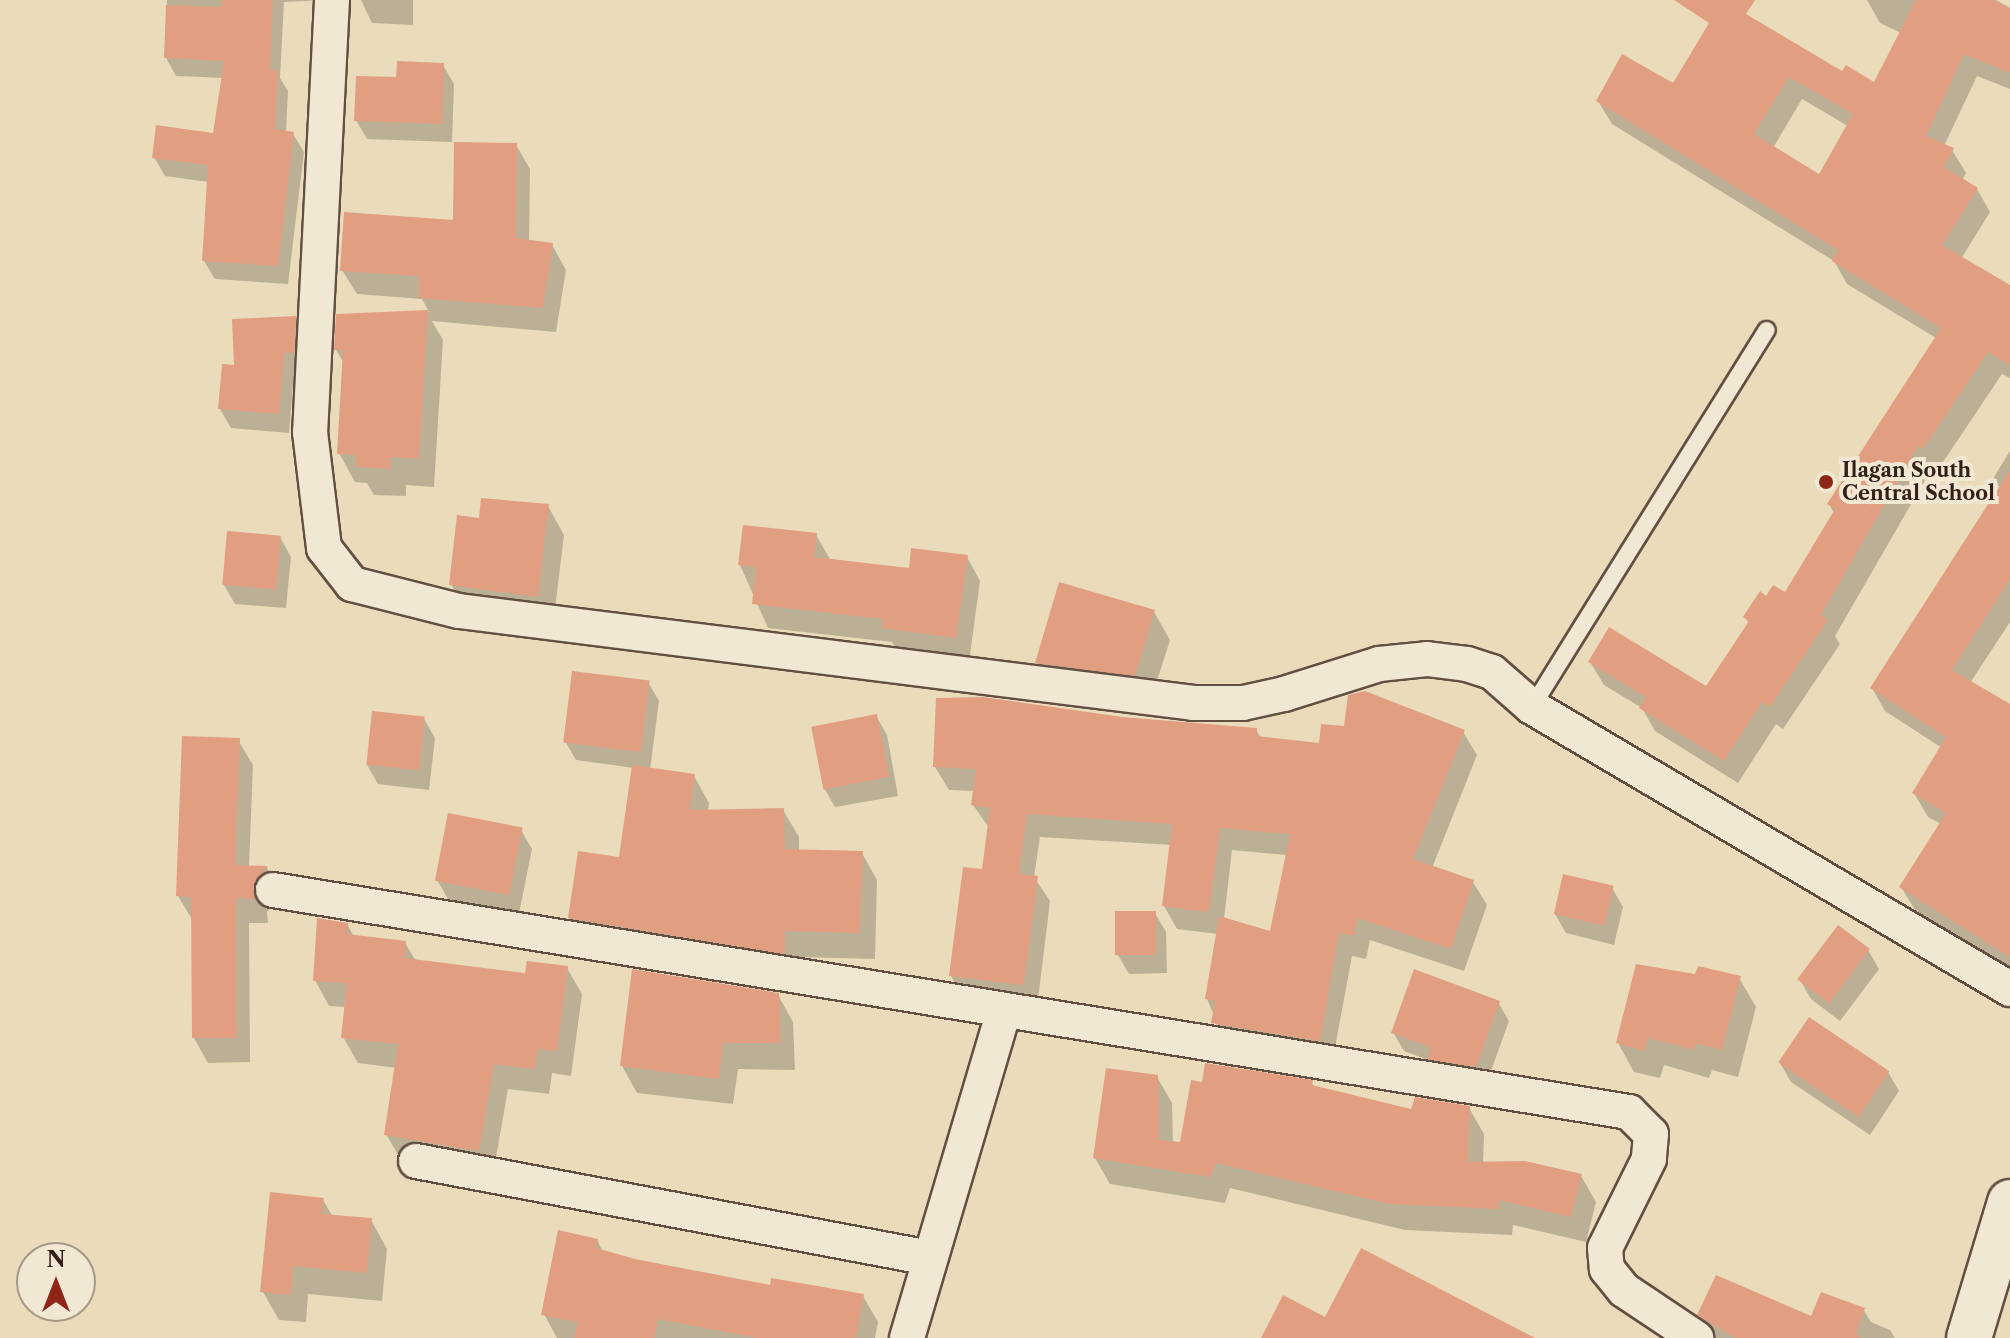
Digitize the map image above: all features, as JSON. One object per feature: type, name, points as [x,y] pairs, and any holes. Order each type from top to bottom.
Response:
[{"type":"street","points":[[332,0],[310,432],[324,548],[352,584],[472,613],[1193,703],[1243,703],[1379,664],[1427,659],[1492,672],[1532,707],[2010,989]]},
{"type":"street","points":[[273,890],[1629,1112],[1651,1134],[1649,1159],[1605,1248],[1607,1269],[1624,1290],[1696,1338]]},
{"type":"street","points":[[907,1338],[970,1137],[1004,1010]]},
{"type":"street","points":[[416,1161],[930,1258]]},
{"type":"street","points":[[1969,1338],[2010,1202]]},
{"type":"lane","points":[[1532,707],[1767,330]]},
{"type":"building","points":[[221,0],[273,0],[270,70],[278,70],[275,129],[294,132],[278,266],[202,261],[208,165],[152,158],[156,125],[213,133],[224,61],[164,58],[166,5],[221,7]]},
{"type":"building","points":[[1674,0],[1755,0],[1746,14],[1842,71],[1846,65],[1874,82],[1916,0],[1993,0],[2010,8],[2010,73],[1964,54],[1926,136],[1954,148],[1944,167],[1978,188],[1942,245],[2010,285],[2010,365],[1988,352],[1923,449],[1918,446],[1821,615],[1828,620],[1770,707],[1762,702],[1724,761],[1639,708],[1646,697],[1588,662],[1609,627],[1706,686],[1749,621],[1743,617],[1760,591],[1766,596],[1773,585],[1785,592],[1835,509],[1827,504],[1941,328],[1832,261],[1838,250],[1596,101],[1622,54],[1673,83],[1709,23]],"holes":[[[1789,77],[1853,114],[1819,174],[1754,134]]]},
{"type":"building","points":[[397,61],[444,63],[442,124],[354,121],[356,76],[396,77]]},
{"type":"building","points":[[454,142],[517,143],[516,238],[553,243],[543,308],[419,298],[419,276],[340,271],[344,212],[453,220]]},
{"type":"building","points":[[428,310],[419,459],[391,457],[391,469],[356,467],[356,455],[337,454],[343,350],[334,350],[336,314]]},
{"type":"building","points":[[296,316],[294,353],[284,353],[279,414],[218,409],[222,364],[234,365],[232,319]]},
{"type":"building","points":[[2010,470],[2010,579],[1952,670],[2010,704],[2010,957],[1899,887],[1946,813],[1912,793],[1946,737],[1870,688]]},
{"type":"building","points":[[481,498],[549,504],[538,597],[449,585],[457,515],[479,518]]},
{"type":"building","points":[[743,525],[817,533],[814,557],[909,568],[911,548],[968,555],[956,638],[882,628],[883,619],[752,604],[756,567],[738,565]]},
{"type":"building","points":[[227,531],[281,536],[276,590],[222,585]]},
{"type":"building","points":[[1059,582],[1155,610],[1135,676],[1035,663]]},
{"type":"building","points":[[572,671],[649,681],[641,752],[563,742]]},
{"type":"building","points":[[1365,691],[1465,730],[1413,859],[1474,880],[1451,949],[1358,918],[1354,936],[1339,933],[1320,1041],[1211,1023],[1215,1001],[1205,999],[1219,916],[1270,931],[1290,834],[1220,828],[1209,912],[1162,906],[1172,824],[1027,814],[1019,874],[1038,876],[1024,985],[949,976],[963,867],[982,869],[990,808],[971,805],[976,769],[933,767],[936,698],[983,697],[1122,717],[1257,728],[1257,736],[1319,743],[1321,724],[1344,726],[1348,695]]},
{"type":"building","points":[[372,711],[425,717],[419,770],[366,765]]},
{"type":"building","points":[[877,714],[889,777],[823,790],[811,727]]},
{"type":"building","points":[[182,736],[240,738],[235,865],[268,866],[253,886],[255,899],[236,898],[237,1038],[192,1038],[191,897],[176,896]]},
{"type":"building","points":[[632,765],[695,774],[690,810],[784,808],[785,849],[863,851],[860,933],[785,931],[785,954],[568,918],[578,851],[619,857]]},
{"type":"building","points":[[448,813],[523,828],[509,895],[435,881]]},
{"type":"building","points":[[1563,874],[1614,886],[1604,926],[1554,914]]},
{"type":"building","points":[[1115,911],[1156,911],[1156,955],[1115,955]]},
{"type":"building","points":[[317,918],[348,923],[347,934],[406,941],[405,958],[525,973],[527,961],[568,966],[557,1051],[538,1049],[535,1069],[494,1064],[479,1151],[384,1135],[398,1044],[341,1038],[347,983],[313,981]]},
{"type":"building","points":[[1838,925],[1870,949],[1829,1003],[1797,979]]},
{"type":"building","points":[[1636,964],[1695,974],[1698,966],[1741,976],[1722,1050],[1696,1043],[1694,1050],[1648,1038],[1644,1051],[1616,1043]]},
{"type":"building","points":[[632,969],[779,993],[781,1043],[723,1043],[719,1079],[620,1066]]},
{"type":"building","points":[[1414,969],[1500,1001],[1476,1067],[1427,1059],[1431,1047],[1391,1033]]},
{"type":"building","points":[[1809,1017],[1889,1071],[1859,1117],[1778,1063]]},
{"type":"building","points":[[1205,1063],[1313,1080],[1312,1085],[1411,1109],[1415,1097],[1470,1106],[1468,1162],[1525,1161],[1582,1174],[1571,1217],[1499,1200],[1498,1209],[1389,1204],[1216,1163],[1210,1177],[1093,1158],[1106,1068],[1158,1075],[1159,1140],[1180,1142],[1191,1080],[1202,1082]]},
{"type":"building","points":[[270,1192],[324,1198],[322,1214],[372,1218],[367,1273],[293,1266],[291,1295],[260,1292]]},
{"type":"building","points":[[558,1230],[598,1239],[596,1248],[635,1259],[770,1285],[771,1278],[864,1294],[856,1338],[757,1338],[658,1319],[654,1338],[574,1338],[578,1322],[541,1315]]},
{"type":"building","points":[[1361,1248],[1535,1338],[1261,1338],[1283,1295],[1325,1317]]},
{"type":"building","points":[[1716,1275],[1811,1316],[1821,1292],[1865,1308],[1856,1333],[1861,1338],[1736,1338],[1697,1315]]},
{"type":"place","name":"Ilagan South Central School","points":[[1826,482]]}]
